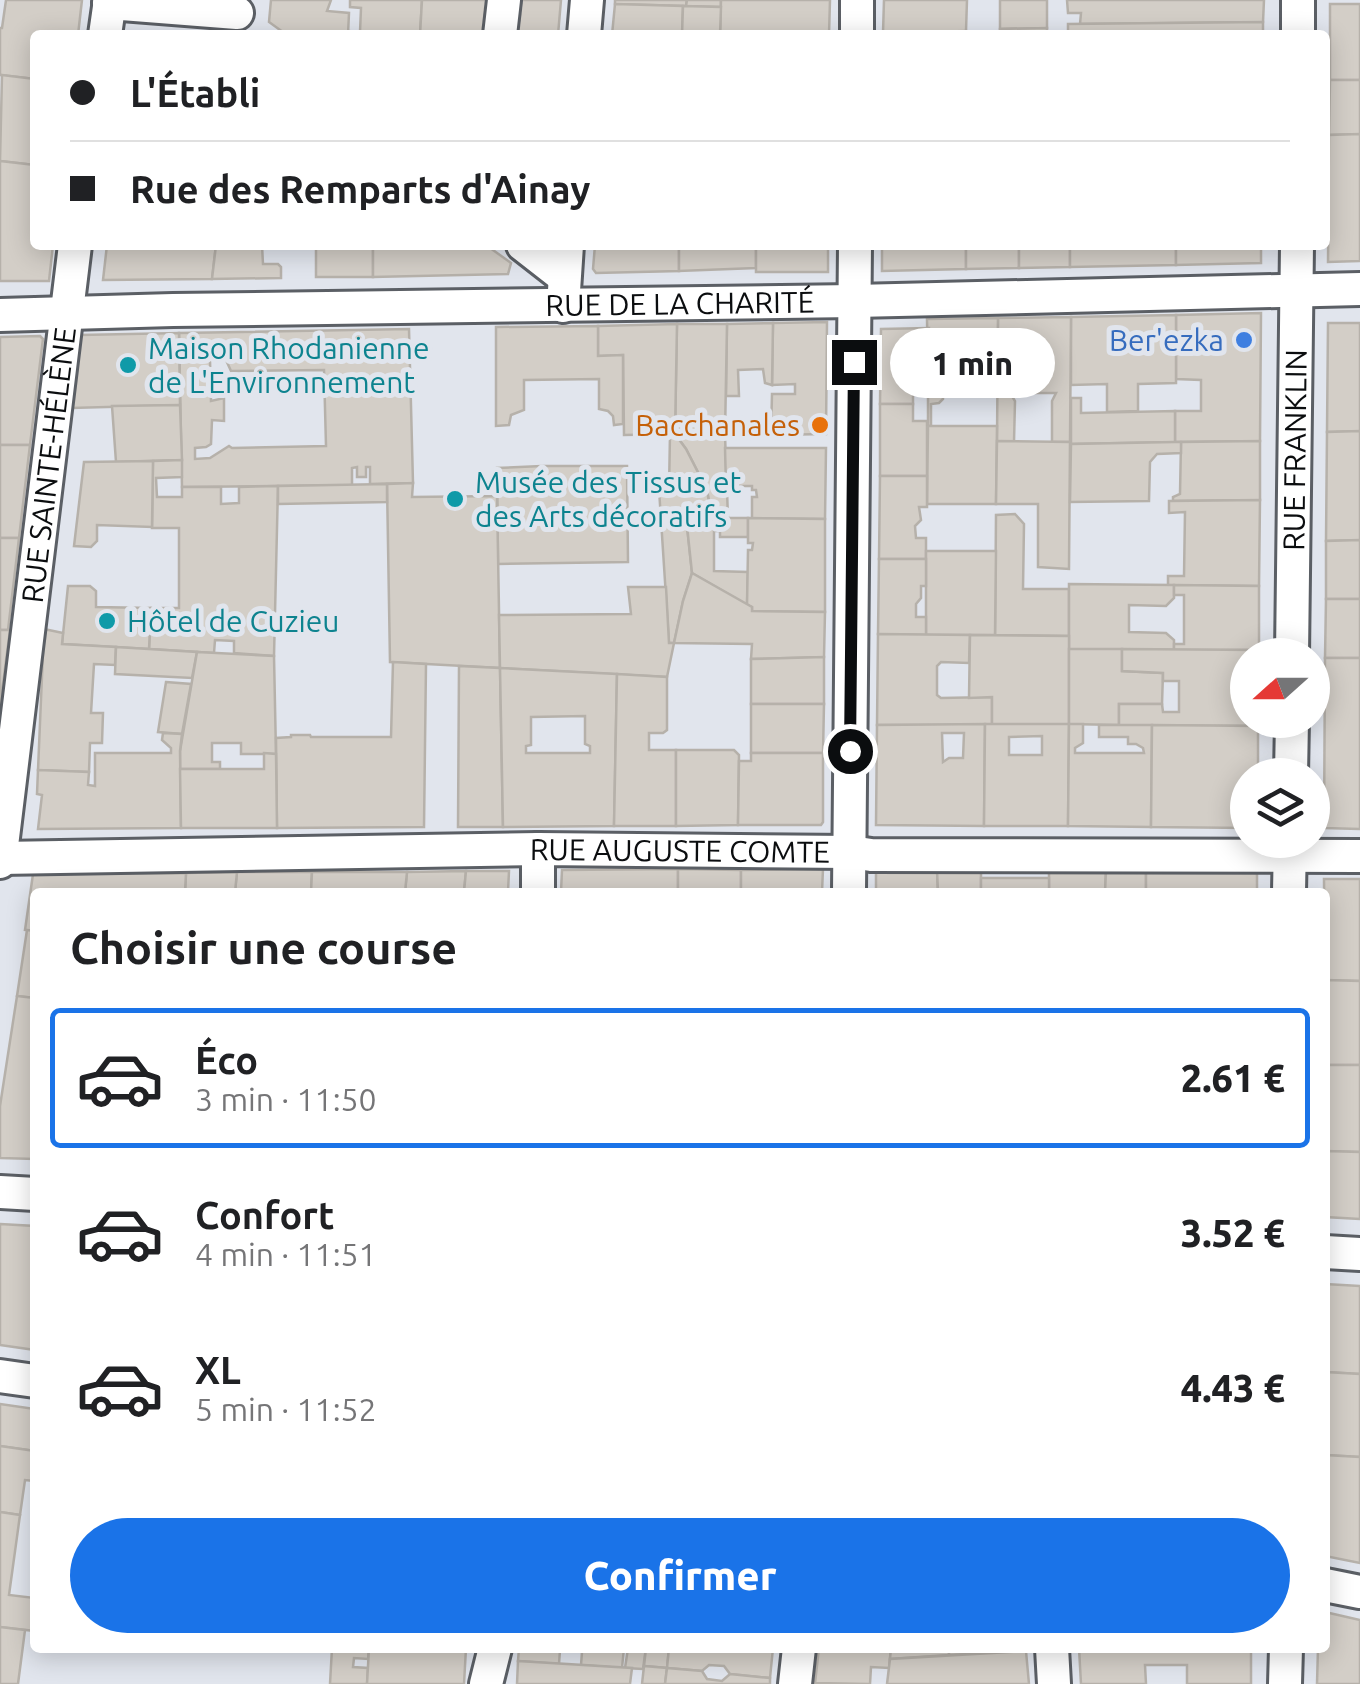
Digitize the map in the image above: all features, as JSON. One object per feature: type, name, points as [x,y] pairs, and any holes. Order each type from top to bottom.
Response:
[{"type":"street","points":[[501,30],[504,0]]},
{"type":"street","points":[[584,30],[587,0]]},
{"type":"street","points":[[857,0],[857,30]]},
{"type":"street","points":[[1298,0],[1298,30]]},
{"type":"street","points":[[108,13],[239,16]]},
{"type":"street","name":"RUE SAINTE-HÉLÈNE","points":[[0,859],[74,250]]},
{"type":"street","points":[[530,250],[565,276]]},
{"type":"street","points":[[850,888],[855,250]]},
{"type":"street","name":"RUE FRANKLIN","points":[[1292,638],[1296,250]]},
{"type":"street","name":"RUE DE LA CHARITÉ","points":[[0,315],[565,276],[855,301],[1360,289]]},
{"type":"street","name":"RUE AUGUSTE COMTE","points":[[0,859],[538,849],[871,855],[1230,848]]},
{"type":"street","points":[[538,849],[538,888]]},
{"type":"street","name":"RUE AUGUSTE COMTE","points":[[1330,852],[1360,856]]},
{"type":"street","points":[[1290,858],[1290,888]]},
{"type":"street","points":[[0,1192],[30,1194]]},
{"type":"street","points":[[1330,1252],[1360,1254]]},
{"type":"street","points":[[0,1376],[30,1380]]},
{"type":"street","points":[[1330,1586],[1360,1592]]},
{"type":"street","points":[[486,1684],[495,1653]]},
{"type":"street","points":[[795,1684],[798,1653]]},
{"type":"street","points":[[1052,1653],[1054,1684]]},
{"type":"street","points":[[1285,1684],[1286,1653]]},
{"type":"building","points":[[6,0],[82,0],[79,30],[30,30],[30,78],[0,75]]},
{"type":"building","points":[[271,0],[331,0],[327,11],[349,13],[348,30],[280,30],[269,22]]},
{"type":"building","points":[[350,0],[422,0],[420,30],[360,30],[361,8],[350,7]]},
{"type":"building","points":[[422,0],[493,0],[491,30],[420,30]]},
{"type":"building","points":[[514,0],[561,0],[558,30],[511,30]]},
{"type":"building","points":[[615,0],[687,0],[686,6],[615,4]]},
{"type":"building","points":[[687,0],[721,0],[721,7],[686,6]]},
{"type":"building","points":[[721,0],[830,0],[829,30],[720,30]]},
{"type":"building","points":[[884,0],[967,0],[966,30],[883,30]]},
{"type":"building","points":[[1000,0],[1047,0],[1047,28],[1000,29]]},
{"type":"building","points":[[1067,0],[1264,0],[1263,22],[1080,24],[1081,13],[1068,13]]},
{"type":"building","points":[[615,4],[683,6],[682,30],[612,30]]},
{"type":"building","points":[[1330,4],[1360,4],[1360,80],[1330,80]]},
{"type":"building","points":[[683,6],[721,7],[720,30],[682,30]]},
{"type":"building","points":[[1263,22],[1263,30],[1068,30],[1068,24]]},
{"type":"building","points":[[1047,28],[1047,30],[1000,30]]},
{"type":"building","points":[[2,75],[30,78],[30,164],[0,161]]},
{"type":"building","points":[[1330,80],[1360,80],[1360,134],[1330,135]]},
{"type":"building","points":[[1360,134],[1360,261],[1328,262],[1330,135]]},
{"type":"building","points":[[0,161],[30,164],[30,250],[52,250],[49,281],[0,281]]},
{"type":"building","points":[[106,250],[215,250],[212,279],[103,280]]},
{"type":"building","points":[[215,250],[262,250],[263,264],[281,267],[281,278],[212,279]]},
{"type":"building","points":[[316,250],[373,250],[373,277],[316,277]]},
{"type":"building","points":[[373,250],[493,250],[511,263],[508,274],[373,277]]},
{"type":"building","points":[[595,250],[679,250],[679,271],[596,273]]},
{"type":"building","points":[[679,250],[756,250],[756,268],[679,271]]},
{"type":"building","points":[[756,250],[828,250],[828,272],[756,272]]},
{"type":"building","points":[[882,250],[966,250],[966,269],[882,271]]},
{"type":"building","points":[[966,250],[1019,250],[1019,268],[966,269]]},
{"type":"building","points":[[1019,250],[1070,250],[1070,267],[1019,268]]},
{"type":"building","points":[[1070,250],[1176,250],[1176,265],[1070,267]]},
{"type":"building","points":[[1176,250],[1261,250],[1261,263],[1176,265]]},
{"type":"building","points":[[1261,313],[1260,441],[1175,442],[1175,411],[1201,411],[1201,380],[1176,379],[1176,315]]},
{"type":"building","points":[[1176,315],[1176,383],[1138,384],[1138,411],[1107,412],[1107,384],[1071,385],[1071,317]]},
{"type":"building","points":[[1071,317],[1070,442],[1052,442],[1052,401],[1056,393],[1010,393],[1015,401],[1014,442],[997,441],[998,318]]},
{"type":"building","points":[[998,318],[997,377],[928,376],[927,319]]},
{"type":"building","points":[[827,322],[826,434],[771,435],[772,394],[795,394],[795,384],[772,385],[773,323]]},
{"type":"building","points":[[773,323],[772,385],[765,383],[763,369],[738,370],[739,396],[726,396],[727,324]]},
{"type":"building","points":[[1328,323],[1360,323],[1360,431],[1327,432]]},
{"type":"building","points":[[677,324],[727,324],[728,518],[712,521],[707,490],[675,434]]},
{"type":"building","points":[[677,324],[675,434],[624,435],[623,355],[598,356],[598,326]]},
{"type":"building","points":[[598,326],[598,356],[623,355],[623,424],[614,425],[613,416],[599,409],[599,379],[524,380],[524,410],[511,415],[509,425],[496,426],[496,327]]},
{"type":"building","points":[[929,328],[928,386],[913,386],[913,404],[880,404],[881,329]]},
{"type":"building","points":[[409,329],[413,483],[370,484],[370,467],[366,467],[366,477],[357,477],[357,467],[352,468],[352,485],[182,487],[179,333]],"holes":[[[210,360],[226,360],[231,371],[324,370],[326,446],[229,446],[210,458],[195,459],[195,448],[211,444],[212,420],[224,421],[224,398],[211,401]]]},
{"type":"building","name":"Maison Rhodanienne de L'Environnement","points":[[179,333],[180,405],[71,408],[80,335]]},
{"type":"building","points":[[0,337],[43,339],[30,445],[0,445]]},
{"type":"building","points":[[928,376],[943,376],[943,399],[931,404],[931,426],[928,426]]},
{"type":"building","points":[[1071,398],[1081,398],[1081,413],[1175,411],[1175,442],[1071,444]]},
{"type":"building","points":[[880,404],[913,404],[913,421],[927,421],[927,476],[880,476]]},
{"type":"building","points":[[180,405],[182,460],[116,462],[112,406]]},
{"type":"building","points":[[928,426],[997,426],[996,504],[927,504]]},
{"type":"building","points":[[1360,431],[1360,540],[1326,541],[1327,432]]},
{"type":"building","points":[[670,434],[675,434],[686,449],[707,490],[712,521],[687,526],[692,573],[674,643],[669,643],[659,489],[669,490]]},
{"type":"building","points":[[997,441],[1070,442],[1069,569],[1038,567],[1038,504],[996,504]]},
{"type":"building","points":[[1260,441],[1260,500],[1173,501],[1180,494],[1181,442]]},
{"type":"building","points":[[1181,442],[1181,453],[1157,454],[1150,462],[1149,501],[1070,502],[1071,444]]},
{"type":"building","points":[[0,445],[30,445],[19,538],[0,538]]},
{"type":"building","points":[[725,448],[826,448],[825,519],[752,518],[756,490],[752,486],[726,486]]},
{"type":"building","points":[[182,460],[182,477],[156,478],[157,497],[182,497],[182,487],[221,487],[221,504],[239,503],[239,487],[278,486],[274,656],[234,653],[234,641],[215,640],[214,653],[149,649],[151,608],[179,608],[179,528],[152,528],[153,461]]},
{"type":"building","points":[[153,461],[152,527],[97,525],[97,541],[91,547],[74,546],[84,462]]},
{"type":"building","points":[[627,466],[628,562],[498,564],[497,468]]},
{"type":"building","points":[[880,476],[927,476],[927,507],[919,507],[921,520],[915,526],[916,538],[926,538],[926,559],[879,559]]},
{"type":"building","points":[[413,483],[412,497],[497,496],[500,668],[390,662],[387,484]]},
{"type":"building","points":[[387,484],[387,502],[278,504],[278,486]]},
{"type":"building","points":[[1260,500],[1259,586],[1168,585],[1168,576],[1184,576],[1185,512],[1169,513],[1169,501]]},
{"type":"building","points":[[1015,514],[1024,524],[1023,589],[1069,589],[1069,636],[995,635],[996,515]]},
{"type":"building","points":[[748,518],[748,537],[720,537],[720,531],[714,531],[714,571],[748,572],[747,605],[692,573],[687,526]]},
{"type":"building","points":[[748,518],[825,519],[825,612],[752,611],[747,605],[748,550],[752,550],[753,543],[748,543]]},
{"type":"building","points":[[0,538],[19,538],[8,630],[0,630]]},
{"type":"building","points":[[1360,540],[1360,599],[1326,599],[1326,541]]},
{"type":"building","points":[[926,551],[996,551],[995,635],[926,635]]},
{"type":"building","points":[[879,559],[926,559],[926,586],[921,586],[916,617],[926,617],[926,635],[878,634]]},
{"type":"building","points":[[692,573],[752,607],[752,611],[825,612],[824,657],[751,659],[752,644],[674,643]]},
{"type":"building","points":[[1069,584],[1174,585],[1174,598],[1166,606],[1129,605],[1129,632],[1166,633],[1174,640],[1174,650],[1069,649]]},
{"type":"building","points":[[1174,585],[1259,586],[1259,638],[1230,638],[1230,650],[1174,650],[1174,644],[1184,644],[1184,595],[1174,595]]},
{"type":"building","name":"Hôtel de Cuzieu","points":[[68,586],[90,586],[96,591],[96,607],[151,608],[149,649],[62,644]]},
{"type":"building","points":[[628,587],[666,587],[669,643],[674,643],[667,677],[500,668],[499,615],[631,614]]},
{"type":"building","points":[[1326,599],[1360,599],[1360,658],[1330,658],[1330,638],[1325,638]]},
{"type":"building","points":[[44,629],[63,633],[62,644],[116,647],[115,665],[94,664],[91,713],[103,713],[102,743],[90,743],[89,772],[38,770]]},
{"type":"building","points":[[0,630],[10,630],[0,707]]},
{"type":"building","points":[[878,634],[970,635],[969,663],[941,662],[937,666],[937,695],[992,697],[992,725],[877,725]]},
{"type":"building","points":[[970,635],[1069,636],[1069,724],[992,725],[992,697],[969,698]]},
{"type":"building","points":[[116,647],[197,652],[192,678],[115,674]]},
{"type":"building","points":[[1069,649],[1122,649],[1122,671],[1163,673],[1162,704],[1119,704],[1119,725],[1069,724]]},
{"type":"building","points":[[1122,649],[1230,650],[1230,726],[1119,725],[1119,704],[1162,704],[1163,712],[1179,712],[1179,681],[1163,681],[1163,673],[1122,671]]},
{"type":"building","points":[[197,652],[274,656],[276,754],[241,754],[241,743],[212,743],[212,762],[220,762],[220,769],[180,769]]},
{"type":"building","points":[[824,657],[824,704],[751,704],[751,659]]},
{"type":"building","points":[[1330,658],[1360,658],[1360,829],[1330,828],[1330,758],[1324,758],[1325,738],[1330,738]]},
{"type":"building","points":[[393,662],[426,664],[424,827],[277,828],[276,738],[391,737]]},
{"type":"building","points":[[459,666],[500,668],[503,827],[458,827]]},
{"type":"building","points":[[500,668],[617,674],[614,826],[503,827]],"holes":[[[585,716],[585,744],[590,746],[590,753],[526,753],[526,746],[531,745],[531,717]]]},
{"type":"building","points":[[617,674],[667,677],[667,730],[649,733],[649,750],[676,750],[676,826],[614,826]]},
{"type":"building","points":[[166,682],[191,684],[182,734],[158,732]]},
{"type":"building","points":[[751,704],[824,704],[823,753],[751,753]]},
{"type":"building","points":[[985,724],[984,826],[876,825],[877,725]],"holes":[[[942,733],[964,733],[963,758],[943,762]]]},
{"type":"building","points":[[985,724],[1069,724],[1068,826],[984,826]],"holes":[[[1042,736],[1042,755],[1009,755],[1009,737]]]},
{"type":"building","points":[[1069,724],[1083,724],[1083,743],[1075,748],[1075,753],[1144,753],[1136,744],[1128,744],[1128,737],[1099,737],[1099,725],[1152,725],[1151,827],[1068,826]]},
{"type":"building","points":[[1152,725],[1230,726],[1230,738],[1258,738],[1258,758],[1230,758],[1230,828],[1151,827]]},
{"type":"building","points":[[163,733],[182,734],[181,828],[38,829],[42,795],[37,794],[38,770],[89,772],[88,785],[95,786],[95,753],[171,753],[162,740]]},
{"type":"building","points":[[676,750],[734,750],[739,755],[738,825],[676,826]]},
{"type":"building","points":[[264,753],[276,754],[277,828],[181,828],[180,769],[264,769]]},
{"type":"building","points":[[751,753],[823,753],[821,825],[738,825],[739,761],[751,761]]},
{"type":"building","points":[[678,869],[678,888],[561,888],[562,870]]},
{"type":"building","points":[[678,869],[741,870],[741,888],[678,888]]},
{"type":"building","points":[[823,869],[822,888],[741,888],[741,870]]},
{"type":"building","points":[[876,869],[937,870],[938,888],[876,888]]},
{"type":"building","points":[[937,870],[981,870],[981,888],[938,888]]},
{"type":"building","points":[[466,871],[464,888],[405,888],[407,872]]},
{"type":"building","points":[[466,871],[509,871],[508,888],[464,888]]},
{"type":"building","points":[[1049,871],[1106,871],[1105,888],[1049,888]]},
{"type":"building","points":[[1106,871],[1146,871],[1146,888],[1105,888]]},
{"type":"building","points":[[1146,871],[1257,872],[1257,888],[1146,888]]},
{"type":"building","points":[[237,872],[312,872],[311,888],[235,888]]},
{"type":"building","points":[[237,872],[235,888],[185,888],[186,873]]},
{"type":"building","points":[[312,872],[407,872],[405,888],[311,888]]},
{"type":"building","points":[[186,873],[185,888],[31,888],[33,874]]},
{"type":"building","points":[[981,878],[1049,878],[1049,888],[981,888]]},
{"type":"building","points":[[1324,879],[1360,879],[1360,981],[1330,980],[1330,888],[1324,888]]},
{"type":"building","points":[[30,895],[30,930],[25,930]]},
{"type":"building","points":[[27,930],[30,930],[30,997],[17,996]]},
{"type":"building","points":[[1330,980],[1360,981],[1360,1065],[1330,1065]]},
{"type":"building","points":[[17,996],[30,997],[30,1159],[0,1158],[0,1106]]},
{"type":"building","points":[[1330,1065],[1360,1065],[1360,1152],[1330,1151]]},
{"type":"building","points":[[1330,1151],[1360,1152],[1360,1219],[1330,1217]]},
{"type":"building","points":[[0,1224],[30,1226],[30,1349],[0,1345]]},
{"type":"building","points":[[1330,1284],[1360,1286],[1360,1374],[1330,1372]]},
{"type":"building","points":[[1330,1372],[1360,1374],[1360,1457],[1330,1455]]},
{"type":"building","points":[[0,1404],[30,1408],[30,1450],[0,1446]]},
{"type":"building","points":[[0,1446],[30,1450],[30,1480],[25,1480],[20,1515],[0,1512]]},
{"type":"building","points":[[1330,1455],[1360,1457],[1360,1563],[1330,1557]]},
{"type":"building","points":[[0,1512],[20,1515],[9,1595],[30,1597],[30,1630],[0,1627]]},
{"type":"building","points":[[1330,1613],[1360,1620],[1360,1684],[1317,1684],[1318,1653],[1330,1653]]},
{"type":"building","points":[[0,1627],[25,1630],[18,1684],[0,1684]]},
{"type":"building","points":[[332,1653],[369,1653],[368,1659],[354,1658],[353,1667],[368,1668],[367,1684],[330,1684]]},
{"type":"building","points":[[369,1653],[466,1653],[464,1684],[367,1684]]},
{"type":"building","points":[[519,1653],[560,1653],[559,1664],[518,1661]]},
{"type":"building","points":[[582,1653],[624,1653],[622,1668],[581,1665]]},
{"type":"building","points":[[627,1653],[645,1653],[643,1669],[625,1668]]},
{"type":"building","points":[[645,1653],[668,1653],[667,1668],[644,1666]]},
{"type":"building","points":[[668,1653],[772,1653],[770,1678],[730,1674],[724,1666],[709,1665],[702,1671],[667,1668]]},
{"type":"building","points":[[818,1653],[890,1653],[889,1668],[871,1667],[870,1684],[815,1683]]},
{"type":"building","points":[[891,1653],[949,1653],[949,1655],[890,1659]]},
{"type":"building","points":[[1026,1653],[1029,1684],[887,1684],[890,1659]]},
{"type":"building","points":[[1079,1653],[1251,1653],[1251,1684],[1187,1684],[1187,1665],[1145,1665],[1146,1684],[1081,1684]]},
{"type":"building","points":[[518,1661],[632,1668],[630,1684],[517,1684]]},
{"type":"building","points":[[644,1666],[667,1668],[665,1684],[642,1684]]},
{"type":"building","points":[[667,1668],[702,1671],[707,1679],[722,1681],[730,1674],[770,1678],[770,1684],[665,1684]]},
{"type":"place","name":"Ber'ezka","points":[[1244,340]]},
{"type":"place","name":"Maison Rhodanienne de L'Environnement","points":[[128,365]]},
{"type":"place","name":"Bacchanales","points":[[820,425]]},
{"type":"place","name":"Musée des Tissus et des Arts décoratifs","points":[[455,499]]},
{"type":"place","name":"Hôtel de Cuzieu","points":[[107,621]]},
{"type":"route","points":[[850,751],[854,362]]}]
